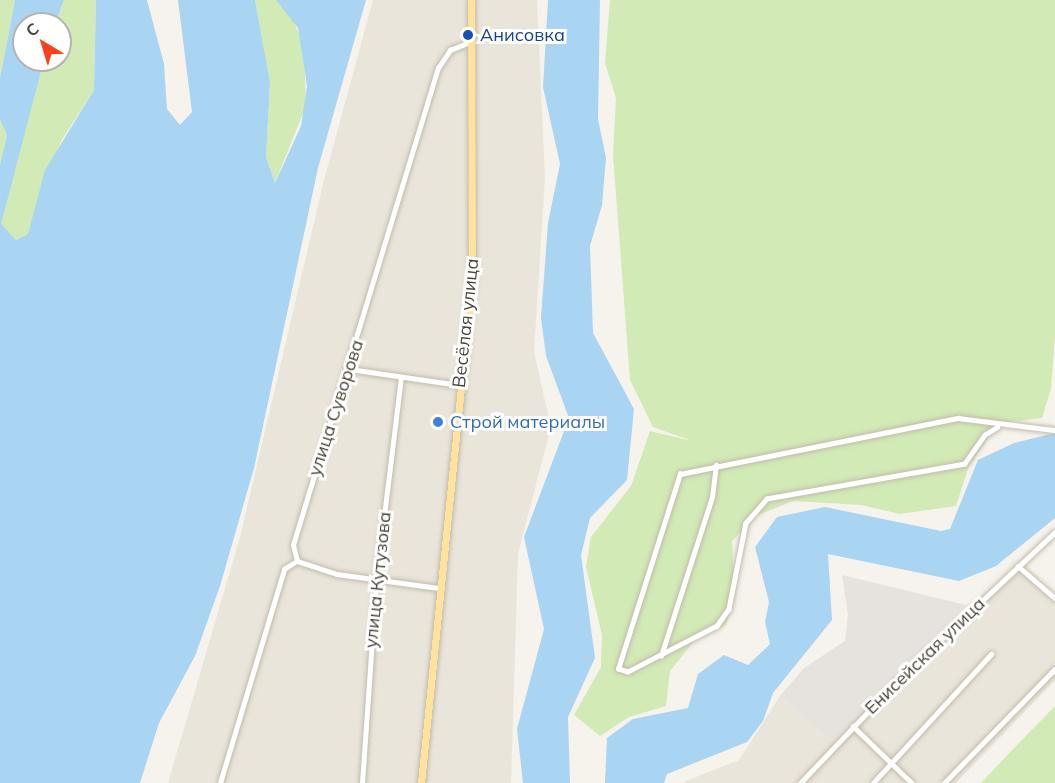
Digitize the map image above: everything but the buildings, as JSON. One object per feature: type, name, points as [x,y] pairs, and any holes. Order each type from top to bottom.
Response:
[{"type":"main road","name":"Весёлая улица","points":[[421,783],[438,588],[475,236],[471,0]]},
{"type":"street","name":"улица Суворова","points":[[297,561],[293,545],[350,369],[438,68],[450,50],[472,41]]},
{"type":"street","points":[[350,369],[460,385]]},
{"type":"street","name":"улица Кутузова","points":[[362,783],[376,581],[402,378]]},
{"type":"street","points":[[999,427],[985,435],[965,464],[767,499],[746,523],[729,609],[717,626],[628,672],[618,669],[680,474],[958,418],[999,427],[1055,430]]},
{"type":"street","points":[[661,656],[712,497],[716,465]]},
{"type":"street","name":"Енисейская улица","points":[[800,783],[853,726],[1055,532]]},
{"type":"street","points":[[220,783],[272,602],[284,569],[297,561],[376,581],[438,588]]},
{"type":"street","points":[[1018,566],[1055,598]]},
{"type":"street","points":[[873,783],[991,654]]},
{"type":"street","points":[[944,783],[1055,669]]},
{"type":"street","points":[[853,726],[912,783]]},
{"type":"shaded area","name":"Анисовка","points":[[373,0],[537,0],[545,178],[534,352],[551,427],[518,554],[511,783],[168,783],[240,537],[324,180]]},
{"type":"shaded area","points":[[1021,572],[1055,600],[1055,680],[956,783],[681,783],[739,760],[780,696],[831,741],[966,605]]},
{"type":"shaded area","points":[[842,575],[966,605],[831,741],[780,696],[804,668],[845,641],[848,614]]},
{"type":"green space","points":[[0,0],[15,0],[12,12],[0,78]]},
{"type":"green space","points":[[64,0],[96,0],[94,90],[61,141],[28,234],[16,240],[1,225],[41,72],[72,72],[72,12],[60,12]]},
{"type":"green space","points":[[255,0],[276,0],[293,19],[304,47],[306,106],[275,183],[266,157],[270,82]]},
{"type":"green space","points":[[610,0],[1055,0],[1055,336],[1051,389],[1042,418],[998,423],[968,469],[956,506],[900,514],[861,505],[793,501],[756,516],[732,541],[735,598],[726,625],[695,640],[670,671],[666,706],[629,717],[600,736],[574,715],[601,667],[602,635],[586,567],[591,537],[631,486],[650,431],[692,441],[653,427],[630,380],[613,155],[616,98],[605,63]]},
{"type":"green space","points":[[0,120],[7,135],[0,165]]},
{"type":"green space","points":[[1055,706],[1055,783],[981,783],[1017,745]]},
{"type":"water","points":[[15,0],[64,0],[60,12],[13,12]]},
{"type":"water","points":[[96,0],[147,0],[164,64],[167,109],[180,125],[192,112],[178,0],[255,0],[270,82],[266,157],[275,183],[301,126],[307,86],[298,28],[276,0],[366,0],[318,168],[254,468],[220,586],[195,656],[159,723],[140,783],[0,783],[0,165],[7,135],[0,120],[0,78],[12,16],[12,72],[41,72],[1,224],[16,240],[28,234],[45,170],[94,90]]},
{"type":"water","points":[[548,0],[600,0],[598,119],[606,158],[602,205],[590,246],[593,333],[634,409],[627,480],[590,518],[581,555],[595,658],[568,717],[570,783],[523,783],[517,729],[544,629],[524,537],[569,418],[546,356],[541,318],[548,223],[560,164],[543,87]]},
{"type":"water","points":[[1055,433],[1055,518],[996,566],[959,581],[828,554],[832,620],[773,693],[763,721],[747,742],[667,774],[664,783],[605,783],[607,738],[633,719],[688,708],[698,674],[724,655],[748,665],[770,644],[765,622],[769,602],[755,547],[777,517],[825,507],[941,531],[950,529],[978,460],[1014,443]]},
{"type":"place","name":"Анисовка","points":[[468,35]]},
{"type":"place","name":"Строй материалы","points":[[438,422]]}]
